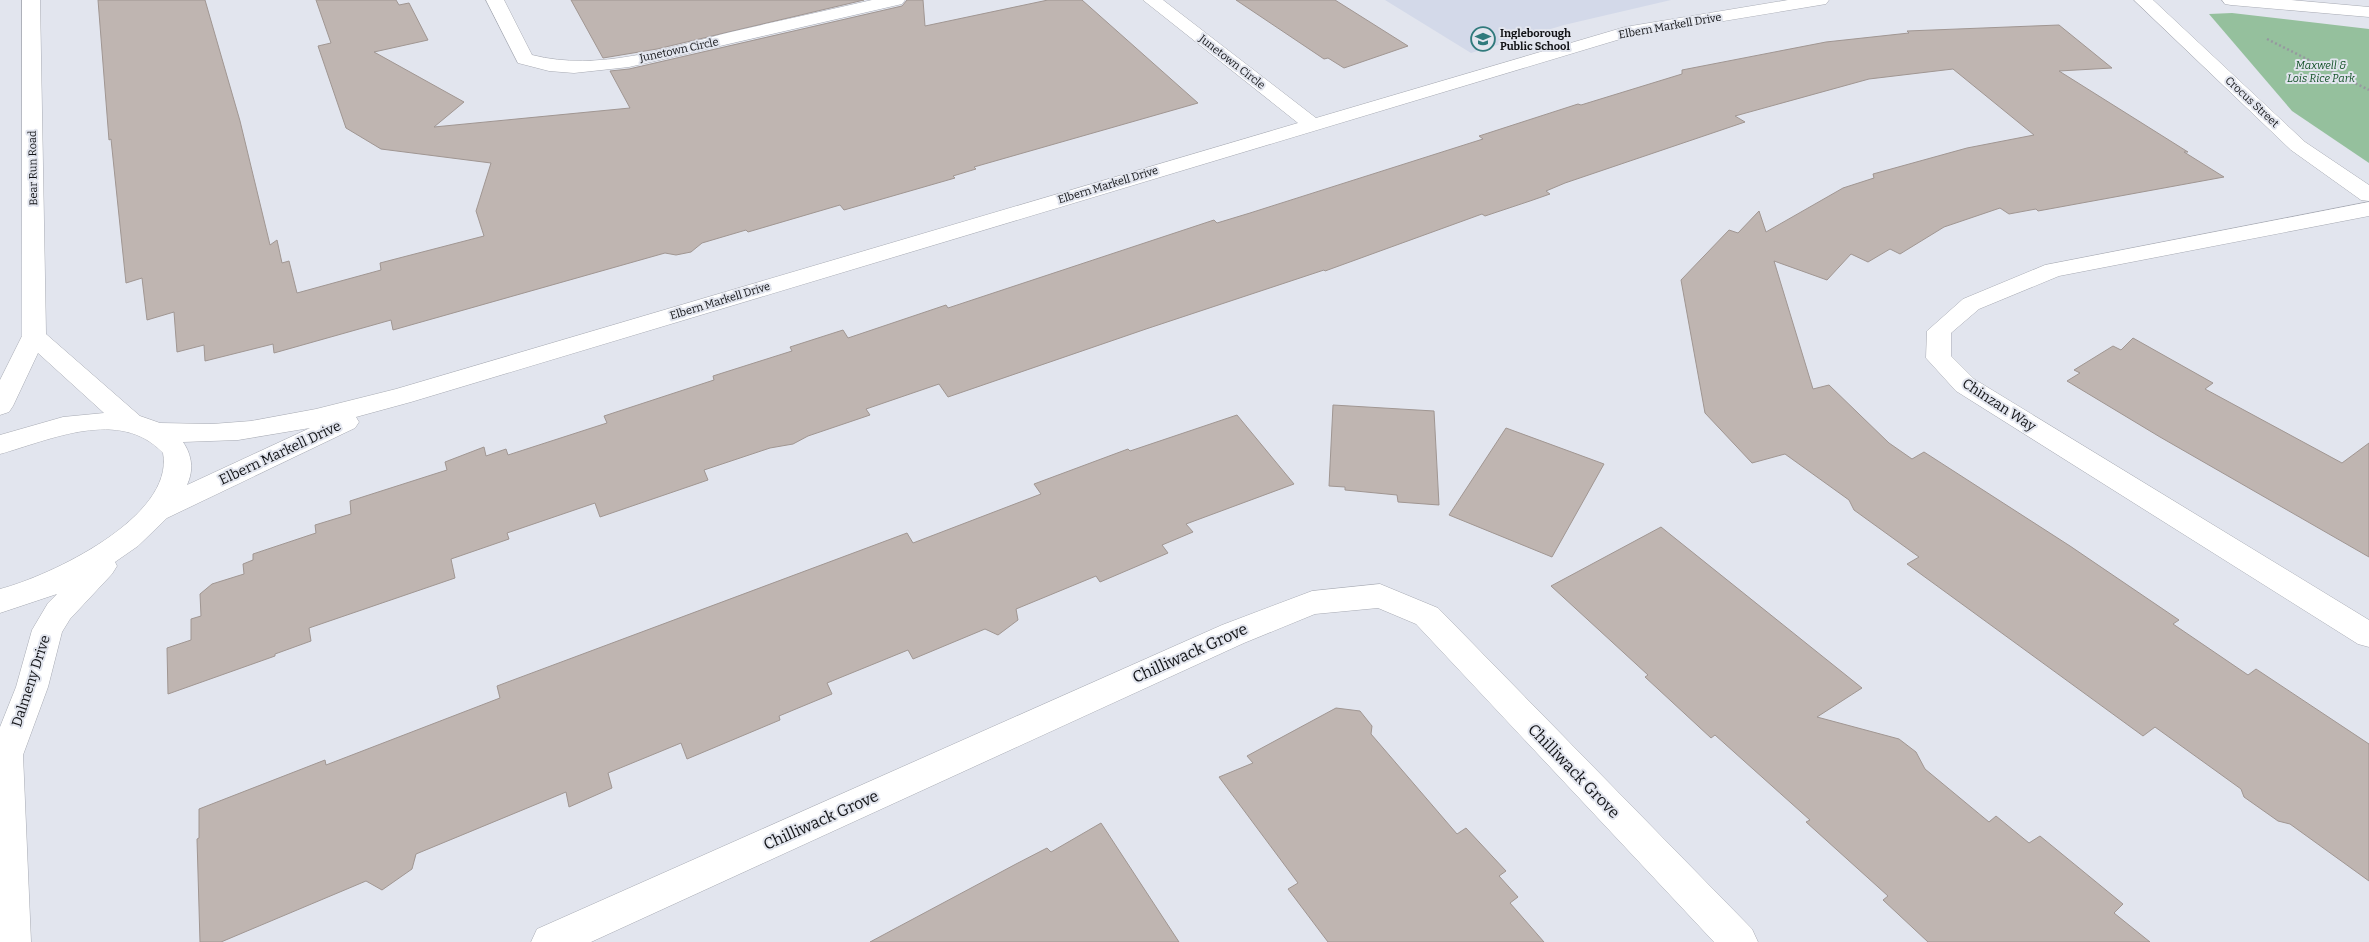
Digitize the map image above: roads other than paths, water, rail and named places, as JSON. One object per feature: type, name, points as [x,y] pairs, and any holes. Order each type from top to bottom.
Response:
[{"type":"street","name":"Bear Run Road","points":[[0,406],[34,336],[31,0]]},
{"type":"street","name":"Junetown Circle","points":[[495,0],[525,59],[541,65],[570,68],[599,66],[650,57],[896,0]]},
{"type":"street","name":"Junetown Circle","points":[[1152,0],[1312,124]]},
{"type":"street","name":"Elbern Markell Drive","points":[[130,422],[160,432],[209,433],[261,429],[319,417],[402,396],[1625,32],[1820,0]]},
{"type":"street","name":"Crocus Street","points":[[2143,0],[2298,146],[2369,195]]},
{"type":"street","points":[[2231,0],[2369,12]]},
{"type":"street","name":"Chinzan Way","points":[[2369,209],[2054,270],[1971,304],[1939,331],[1939,358],[1965,385],[2369,635]]},
{"type":"street","points":[[34,336],[130,422]]},
{"type":"street","name":"Elbern Markell Drive","points":[[159,510],[402,396]]},
{"type":"street","points":[[0,445],[26,435],[88,422],[130,422]]},
{"type":"street","points":[[0,600],[63,579],[123,543],[159,510],[176,478],[177,466],[176,452],[160,432]]},
{"type":"street","name":"Dalmeny Drive","points":[[12,942],[3,751],[32,687],[47,630],[59,611],[123,543]]},
{"type":"street","name":"Chilliwack Grove","points":[[550,942],[1232,634],[1312,603],[1380,596],[1427,616],[1738,942]]},
{"type":"place","name":"Ingleborough Public School","points":[[1483,39]]},
{"type":"park label","name":"Maxwell & Lois Rice Park","points":[[2321,71]]}]
